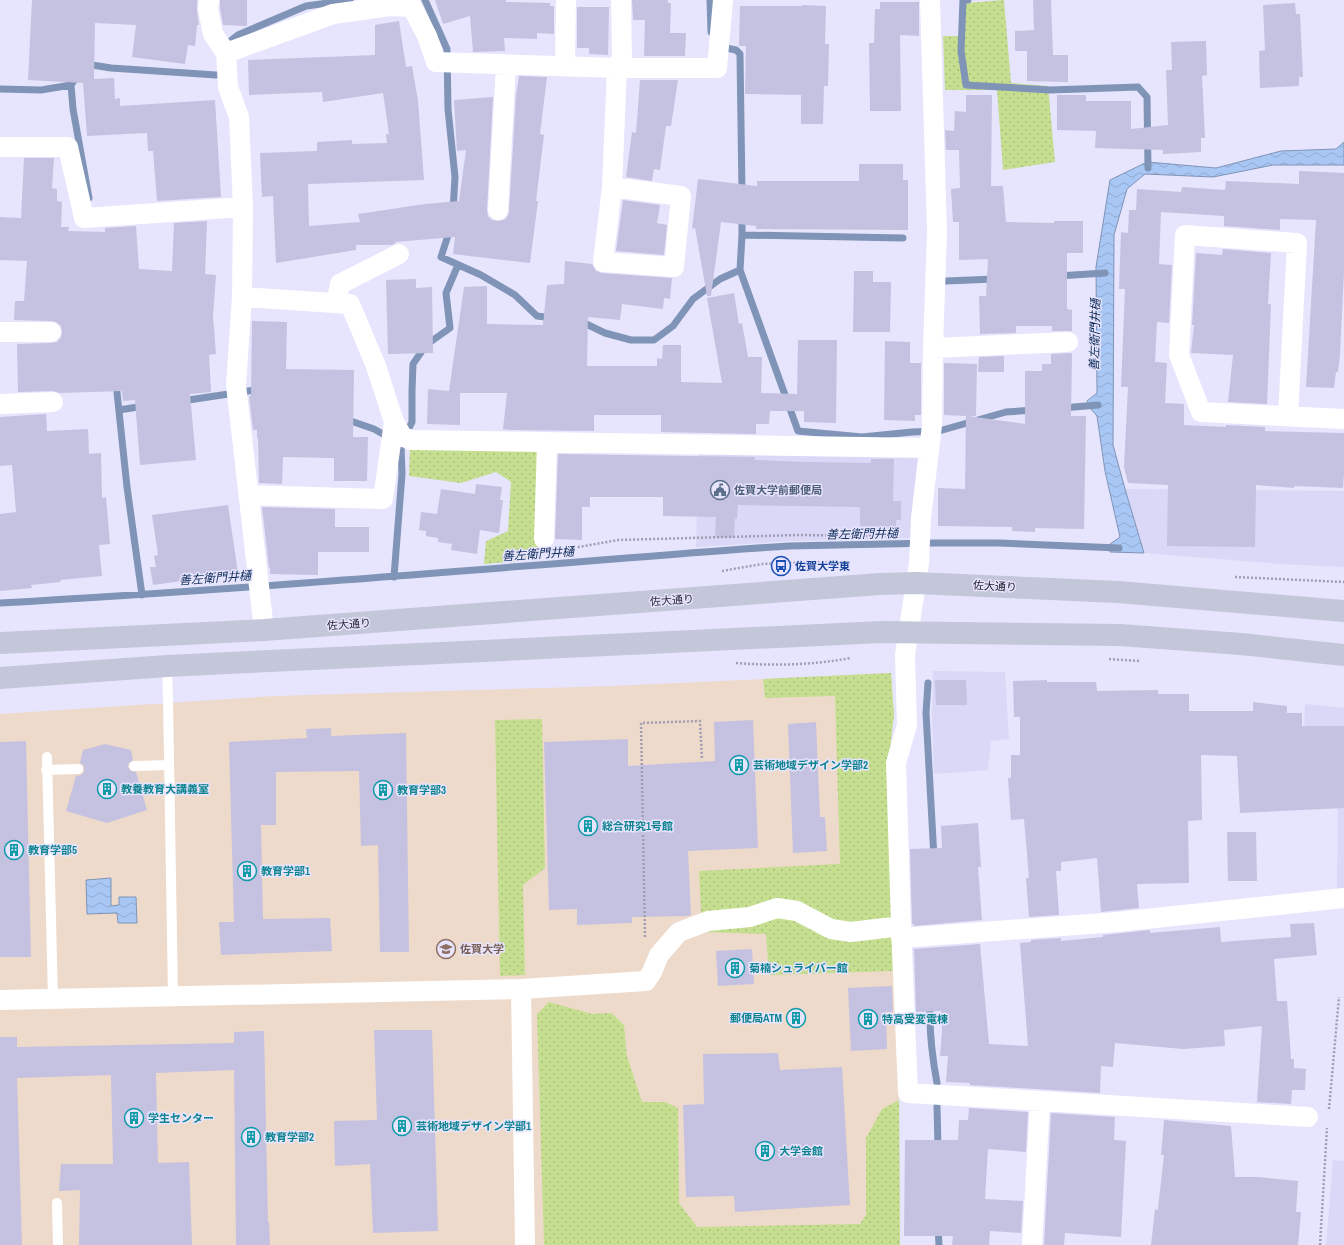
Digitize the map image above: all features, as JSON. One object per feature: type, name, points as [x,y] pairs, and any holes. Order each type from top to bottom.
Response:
[{"type":"main road","name":"佐大通り","points":[[0,643],[264,630],[880,584],[916,583],[1118,592],[1344,611]]},
{"type":"main road","points":[[0,678],[167,666],[908,632],[1120,635],[1241,644],[1344,655]]},
{"type":"street","points":[[209,0],[208,9],[213,34],[226,53],[228,87],[239,117],[243,207],[242,297],[237,393],[264,630]]},
{"type":"street","points":[[565,67],[566,0]]},
{"type":"street","points":[[612,187],[681,196],[674,267],[603,262],[612,187],[617,68],[622,58],[621,0]]},
{"type":"street","points":[[226,53],[333,14],[390,6],[412,7],[427,36],[436,62],[565,67],[717,68],[723,0]]},
{"type":"street","points":[[930,0],[937,232],[932,348],[931,437],[921,518],[919,563],[905,655],[907,725],[896,763],[908,1093],[1318,1118]]},
{"type":"street","points":[[498,210],[506,65]]},
{"type":"street","points":[[0,147],[68,147],[84,218],[243,207]]},
{"type":"street","points":[[1288,416],[1297,242],[1185,235],[1179,355],[1201,412],[1344,419]]},
{"type":"street","points":[[336,303],[340,284],[399,254]]},
{"type":"street","points":[[242,297],[350,304],[376,366],[398,435],[383,499],[249,495]]},
{"type":"street","points":[[0,332],[51,332]]},
{"type":"street","points":[[932,348],[1068,342]]},
{"type":"street","points":[[0,404],[53,402]]},
{"type":"street","points":[[398,435],[547,443],[931,437]]},
{"type":"street","points":[[544,539],[547,443]]},
{"type":"street","points":[[0,1000],[521,989],[646,981],[659,956],[679,932],[708,921],[750,916],[777,908],[797,911],[831,929],[851,932],[901,932],[1117,922],[1344,898]]},
{"type":"street","points":[[521,989],[525,1245]]},
{"type":"street","points":[[1032,1245],[1040,1100]]},
{"type":"lane","points":[[167,666],[173,996]]},
{"type":"lane","points":[[47,757],[46,770],[53,999]]},
{"type":"lane","points":[[134,766],[170,765]]},
{"type":"lane","points":[[46,770],[78,769]]},
{"type":"lane","points":[[58,1203],[58,1245]]},
{"type":"path","points":[[544,539],[548,552],[618,540],[798,535],[920,542]]},
{"type":"path","points":[[734,663],[770,666],[815,664],[857,657]]},
{"type":"path","points":[[1104,659],[1142,661]]},
{"type":"path","points":[[645,942],[641,723],[700,721],[702,759]]},
{"type":"path","points":[[1320,1245],[1318,1118],[1339,997]]},
{"type":"shaded area","points":[[698,449],[923,455],[912,538],[790,541],[696,547]]},
{"type":"shaded area","points":[[1125,489],[1344,491],[1344,567],[1280,564],[1144,553]]},
{"type":"shaded area","points":[[933,671],[1005,672],[1009,739],[991,741],[988,770],[934,774],[932,717]]},
{"type":"shaded area","name":"佐賀大学","points":[[891,673],[894,715],[888,766],[892,927],[899,1100],[900,1245],[0,1245],[0,714],[275,696],[613,686]]},
{"type":"shaded area","points":[[1305,704],[1344,708],[1344,892],[1337,892],[1338,770],[1303,772]]},
{"type":"shaded area","points":[[1333,1160],[1344,1161],[1344,1245],[1326,1245]]},
{"type":"green space","points":[[1004,0],[1011,83],[1048,86],[1055,162],[1003,170],[997,90],[945,90],[943,36],[965,36],[966,3]]},
{"type":"green space","points":[[410,449],[541,450],[539,559],[484,564],[486,541],[508,531],[511,482],[496,472],[461,483],[409,476]]},
{"type":"green space","points":[[891,673],[894,715],[888,766],[893,971],[769,975],[766,934],[702,932],[699,871],[840,864],[835,696],[765,698],[763,679]]},
{"type":"green space","points":[[542,719],[545,868],[523,885],[525,975],[500,976],[495,720]]},
{"type":"green space","points":[[549,1002],[592,1014],[611,1013],[624,1025],[627,1056],[642,1102],[665,1102],[678,1108],[679,1203],[697,1227],[860,1224],[866,1215],[866,1138],[882,1109],[899,1100],[900,1245],[544,1245],[537,1014]]},
{"type":"water","points":[[1344,142],[1344,165],[1273,165],[1213,177],[1145,174],[1127,189],[1114,235],[1113,445],[1144,553],[1110,552],[1110,544],[1120,537],[1105,471],[1097,416],[1087,401],[1097,393],[1096,267],[1110,180],[1147,162],[1216,168],[1281,151],[1336,149]]},
{"type":"water","points":[[111,878],[111,906],[119,905],[119,897],[136,897],[137,923],[118,923],[117,913],[87,914],[86,880]]},
{"type":"building","points":[[32,0],[197,0],[199,25],[197,25],[195,46],[188,45],[185,64],[132,57],[136,25],[95,23],[94,79],[114,78],[115,99],[120,98],[120,106],[215,100],[221,197],[157,201],[153,151],[148,151],[147,133],[87,136],[83,83],[28,80]]},
{"type":"building","points":[[220,0],[247,0],[247,26],[223,25]]},
{"type":"building","points":[[435,0],[506,0],[506,2],[550,3],[550,6],[554,6],[554,34],[537,33],[537,39],[504,38],[505,51],[473,52],[470,16],[443,24]]},
{"type":"building","points":[[632,0],[668,0],[668,3],[671,3],[670,33],[686,33],[685,56],[644,56],[645,20],[633,20]]},
{"type":"building","points":[[1033,0],[1051,0],[1053,55],[1068,55],[1068,82],[1027,81],[1027,51],[1015,51],[1015,31],[1034,30]]},
{"type":"building","points":[[880,2],[919,2],[919,36],[900,35],[901,111],[870,111],[869,43],[874,43],[875,9],[880,9]]},
{"type":"building","points":[[1295,3],[1296,14],[1300,14],[1303,77],[1299,77],[1299,86],[1260,88],[1259,51],[1265,50],[1263,5]]},
{"type":"building","points":[[740,6],[826,6],[825,44],[829,44],[828,86],[824,86],[823,124],[801,124],[801,95],[745,94],[746,46],[739,46]]},
{"type":"building","points":[[577,7],[609,7],[608,55],[589,54],[589,48],[577,48]]},
{"type":"building","points":[[399,21],[406,67],[412,66],[418,101],[424,180],[308,184],[309,226],[360,222],[358,214],[425,204],[459,201],[466,150],[457,151],[454,100],[493,97],[487,210],[488,216],[492,220],[504,220],[508,216],[509,211],[516,95],[519,76],[547,77],[540,134],[544,135],[536,201],[538,201],[530,263],[453,254],[455,237],[395,242],[396,243],[392,245],[356,245],[356,250],[276,263],[273,196],[262,197],[260,153],[317,151],[317,142],[352,140],[352,144],[387,143],[386,134],[389,134],[383,93],[323,102],[322,92],[249,95],[248,60],[375,55],[375,25]]},
{"type":"building","points":[[1206,41],[1207,75],[1202,76],[1205,138],[1201,138],[1201,152],[1163,154],[1163,150],[1095,148],[1096,131],[1057,130],[1057,95],[1086,95],[1086,101],[1131,101],[1131,129],[1168,125],[1166,70],[1172,70],[1171,42]]},
{"type":"building","points":[[640,80],[678,80],[671,126],[666,126],[660,170],[654,169],[652,181],[626,177],[632,132],[636,133]]},
{"type":"building","points":[[966,95],[992,95],[991,186],[1003,186],[1006,222],[1054,223],[1054,221],[1083,221],[1083,253],[1067,253],[1067,309],[1072,310],[1072,331],[1052,331],[1052,326],[1016,326],[1016,333],[980,334],[979,296],[986,296],[988,259],[959,260],[959,222],[953,222],[951,189],[960,188],[959,150],[946,150],[945,130],[954,131],[955,111],[966,112]]},
{"type":"building","points":[[24,158],[54,158],[52,188],[57,189],[57,201],[62,202],[61,227],[69,227],[68,231],[105,232],[105,228],[136,226],[139,269],[172,271],[174,223],[207,221],[205,274],[216,275],[213,316],[216,354],[209,355],[211,392],[190,394],[196,460],[140,465],[135,400],[123,401],[122,391],[60,393],[53,391],[18,392],[17,344],[57,342],[61,337],[62,332],[61,326],[56,322],[14,320],[15,301],[24,301],[27,261],[0,260],[0,217],[21,218]]},
{"type":"building","points":[[859,164],[903,164],[903,180],[908,180],[908,230],[756,229],[756,226],[721,222],[711,296],[707,296],[695,228],[692,229],[698,179],[757,186],[757,181],[859,181]]},
{"type":"building","points":[[1299,171],[1344,173],[1344,272],[1340,354],[1334,388],[1306,387],[1316,220],[1280,219],[1280,230],[1224,226],[1224,216],[1161,212],[1159,264],[1172,265],[1169,323],[1157,322],[1155,362],[1167,363],[1165,403],[1184,404],[1184,425],[1226,427],[1226,425],[1265,427],[1265,431],[1344,433],[1343,488],[1294,486],[1294,488],[1256,485],[1255,547],[1167,546],[1168,485],[1128,483],[1124,467],[1128,387],[1121,387],[1125,289],[1119,289],[1121,232],[1128,233],[1129,210],[1136,210],[1137,189],[1181,192],[1182,187],[1225,190],[1226,181],[1299,184]]},
{"type":"building","points":[[623,200],[660,205],[657,223],[667,225],[664,255],[616,251]]},
{"type":"building","points":[[1223,249],[1271,253],[1268,304],[1271,304],[1267,404],[1228,402],[1233,355],[1191,353],[1194,325],[1192,325],[1196,253],[1222,255]]},
{"type":"building","points":[[565,261],[592,264],[596,271],[602,273],[672,278],[670,299],[664,298],[663,309],[622,304],[620,320],[588,317],[587,366],[657,366],[657,358],[662,359],[663,345],[681,345],[681,382],[722,383],[707,298],[734,293],[739,324],[742,323],[748,357],[762,357],[761,393],[797,394],[798,340],[837,340],[836,423],[804,422],[804,411],[770,411],[769,424],[756,424],[756,434],[661,432],[661,415],[594,415],[594,431],[511,430],[503,429],[507,393],[460,393],[460,425],[427,424],[428,389],[449,391],[464,287],[487,286],[487,324],[543,325],[547,285],[564,284]]},
{"type":"building","points":[[854,271],[873,271],[873,282],[891,282],[890,332],[853,332]]},
{"type":"building","points":[[416,279],[416,288],[432,287],[433,353],[388,354],[386,280]]},
{"type":"building","points":[[252,321],[287,322],[286,369],[354,370],[353,437],[368,437],[367,481],[334,481],[334,458],[283,457],[282,484],[259,483],[258,438],[257,430],[253,430],[249,396],[251,396]]},
{"type":"building","points":[[885,341],[910,342],[910,363],[921,363],[921,415],[915,415],[915,421],[884,420]]},
{"type":"building","points":[[1071,353],[1071,416],[1086,416],[1084,529],[1035,528],[1035,532],[1012,531],[1012,527],[938,526],[938,488],[965,489],[966,416],[944,415],[944,363],[977,364],[976,416],[968,416],[1025,424],[1025,371],[1042,371],[1042,364],[1051,364],[1051,354]]},
{"type":"building","points":[[1004,356],[1004,372],[978,372],[979,357]]},
{"type":"building","points":[[46,414],[47,431],[88,429],[89,454],[101,453],[102,498],[106,497],[110,544],[99,545],[102,576],[60,580],[61,582],[31,585],[32,588],[0,591],[0,514],[16,512],[12,465],[0,466],[0,417]]},
{"type":"building","points":[[558,454],[755,457],[755,460],[871,463],[871,459],[894,459],[893,501],[901,501],[901,520],[896,520],[896,527],[860,526],[860,507],[738,505],[737,518],[735,519],[734,538],[715,537],[716,517],[663,516],[663,497],[590,497],[590,507],[582,507],[582,540],[555,539]]},
{"type":"building","points":[[476,484],[502,487],[500,500],[503,500],[499,533],[480,530],[477,554],[451,550],[452,544],[438,542],[438,538],[426,536],[426,531],[419,530],[421,512],[437,514],[441,489],[475,494]]},
{"type":"building","points":[[228,505],[238,573],[153,585],[150,567],[156,567],[154,556],[158,555],[152,515]]},
{"type":"building","points":[[262,507],[335,509],[335,527],[369,527],[369,552],[318,552],[318,575],[270,574]]},
{"type":"building","points":[[935,680],[966,680],[967,705],[936,705]]},
{"type":"building","points":[[1047,680],[1047,682],[1096,682],[1097,691],[1158,690],[1158,694],[1189,694],[1189,711],[1253,711],[1253,702],[1287,706],[1287,713],[1302,713],[1302,726],[1344,726],[1344,808],[1240,813],[1237,756],[1201,755],[1202,820],[1188,821],[1189,883],[1137,884],[1139,908],[1101,912],[1097,858],[1061,862],[1061,871],[1056,871],[1059,915],[1029,917],[1026,878],[1029,878],[1024,819],[1011,820],[1008,778],[1011,778],[1011,755],[1020,755],[1020,717],[1014,717],[1013,681]]},
{"type":"building","points":[[753,720],[758,848],[688,851],[691,915],[632,917],[632,923],[577,925],[577,909],[549,910],[544,742],[628,739],[628,766],[715,761],[714,722]]},
{"type":"building","points":[[816,722],[820,817],[825,817],[827,851],[793,853],[788,724]]},
{"type":"building","points":[[331,728],[331,736],[406,733],[409,952],[380,952],[378,845],[361,846],[359,771],[276,772],[276,825],[261,825],[263,919],[330,918],[332,951],[221,955],[219,922],[234,922],[229,742],[307,738],[306,729]]},
{"type":"building","name":"教育学部5","points":[[26,741],[31,957],[0,957],[0,742]]},
{"type":"building","name":"教養教育大講義室","points":[[105,744],[131,750],[133,760],[129,763],[128,767],[131,771],[136,772],[147,810],[107,823],[66,811],[76,776],[81,775],[84,772],[84,766],[80,763],[83,750]]},
{"type":"building","points":[[978,823],[981,867],[978,867],[982,920],[914,926],[914,924],[912,924],[910,849],[942,848],[941,826]]},
{"type":"building","points":[[1227,832],[1256,832],[1257,881],[1228,881]]},
{"type":"building","points":[[1314,923],[1317,955],[1274,959],[1277,1001],[1287,1001],[1291,1059],[1294,1059],[1294,1068],[1306,1069],[1305,1090],[1292,1090],[1291,1104],[1257,1102],[1262,1026],[1224,1030],[1225,1046],[1183,1049],[1115,1043],[1113,1067],[1101,1066],[1100,1093],[970,1085],[970,1083],[946,1082],[948,1056],[940,1056],[942,1030],[941,1011],[916,1012],[914,949],[980,944],[989,1044],[1028,1046],[1020,943],[1031,942],[1031,940],[1061,938],[1061,941],[1103,937],[1103,935],[1150,930],[1150,933],[1220,927],[1221,942],[1291,937],[1290,924]]},
{"type":"building","name":"菊楠シュライバー館","points":[[752,949],[754,984],[718,986],[716,951]]},
{"type":"building","name":"特高受変電棟","points":[[892,986],[893,1012],[886,1012],[887,1049],[851,1051],[848,988]]},
{"type":"building","name":"芸術地域デザイン学部1","points":[[374,1030],[432,1030],[438,1231],[373,1233],[370,1164],[335,1166],[334,1121],[377,1120]]},
{"type":"building","points":[[264,1031],[268,1222],[270,1245],[236,1245],[234,1070],[156,1073],[158,1163],[189,1162],[192,1245],[79,1245],[80,1190],[59,1191],[61,1164],[113,1164],[111,1075],[17,1078],[22,1245],[0,1245],[0,1037],[17,1037],[17,1047],[234,1043],[234,1032]]},
{"type":"building","name":"大学会館","points":[[778,1053],[780,1070],[842,1067],[850,1205],[735,1212],[734,1196],[686,1197],[683,1105],[704,1104],[703,1054]]},
{"type":"building","points":[[969,1108],[1028,1112],[1026,1152],[988,1149],[985,1199],[1023,1201],[1021,1233],[990,1231],[989,1245],[952,1245],[953,1236],[904,1236],[905,1140],[958,1140],[959,1120],[968,1120]]},
{"type":"building","points":[[1051,1113],[1115,1117],[1114,1140],[1126,1141],[1121,1237],[1065,1233],[1064,1245],[1044,1245]]},
{"type":"building","points":[[1164,1120],[1231,1126],[1235,1177],[1258,1177],[1298,1181],[1296,1212],[1301,1212],[1298,1245],[1151,1245],[1155,1209],[1158,1210],[1164,1155],[1161,1155]]},
{"type":"waterway","points":[[229,42],[238,35],[306,6],[350,0]]},
{"type":"waterway","points":[[425,0],[447,49],[448,109],[455,177],[453,211]]},
{"type":"waterway","points":[[710,0],[711,32]]},
{"type":"waterway","points":[[968,0],[963,0],[961,51],[966,85],[1050,90],[1138,87],[1147,97],[1148,168]]},
{"type":"waterway","points":[[721,47],[736,50],[740,54],[742,192]]},
{"type":"waterway","points":[[85,68],[92,65],[111,68],[216,75]]},
{"type":"waterway","points":[[77,76],[71,85],[73,109],[89,198]]},
{"type":"waterway","points":[[0,89],[41,90],[71,85]]},
{"type":"waterway","points":[[742,216],[740,270],[798,431],[862,437],[939,431],[1006,412],[1034,410]]},
{"type":"waterway","points":[[450,229],[441,257],[481,275],[515,295],[537,316],[552,318]]},
{"type":"waterway","points":[[742,235],[903,238]]},
{"type":"waterway","points":[[394,577],[402,474],[401,444],[412,422],[413,364],[426,345],[450,328],[446,293],[458,265]]},
{"type":"waterway","points":[[580,321],[605,333],[631,340],[654,340],[673,326],[693,299],[720,279],[740,270]]},
{"type":"waterway","points":[[1058,276],[1105,273]]},
{"type":"waterway","points":[[946,281],[995,279]]},
{"type":"waterway","points":[[116,383],[127,487],[142,595]]},
{"type":"waterway","points":[[182,401],[255,390],[259,391]]},
{"type":"waterway","points":[[1062,408],[1098,405]]},
{"type":"waterway","points":[[119,410],[144,406]]},
{"type":"waterway","points":[[345,419],[374,429],[390,438]]},
{"type":"waterway","name":"善左衛門井樋","points":[[0,603],[279,585],[789,546],[999,543],[1119,548]]},
{"type":"waterway","points":[[928,683],[926,713],[934,858]]},
{"type":"waterway","points":[[930,1002],[931,1042],[937,1083]]},
{"type":"waterway","points":[[937,1106],[938,1149]]},
{"type":"waterway","points":[[938,1227],[939,1245]]},
{"type":"place","name":"佐賀大学前郵便局","points":[[720,490]]},
{"type":"place","name":"佐賀大学東","points":[[781,566]]},
{"type":"place","name":"芸術地域デザイン学部2","points":[[739,765]]},
{"type":"place","name":"教養教育大講義室","points":[[107,789]]},
{"type":"place","name":"教育学部3","points":[[383,790]]},
{"type":"place","name":"総合研究1号館","points":[[588,826]]},
{"type":"place","name":"教育学部5","points":[[14,850]]},
{"type":"place","name":"教育学部1","points":[[247,871]]},
{"type":"place","name":"佐賀大学","points":[[446,949]]},
{"type":"place","name":"菊楠シュライバー館","points":[[735,968]]},
{"type":"place","name":"郵便局ATM","points":[[796,1018]]},
{"type":"place","name":"特高受変電棟","points":[[868,1019]]},
{"type":"place","name":"学生センター","points":[[134,1118]]},
{"type":"place","name":"芸術地域デザイン学部1","points":[[402,1126]]},
{"type":"place","name":"教育学部2","points":[[251,1137]]},
{"type":"place","name":"大学会館","points":[[765,1151]]}]
